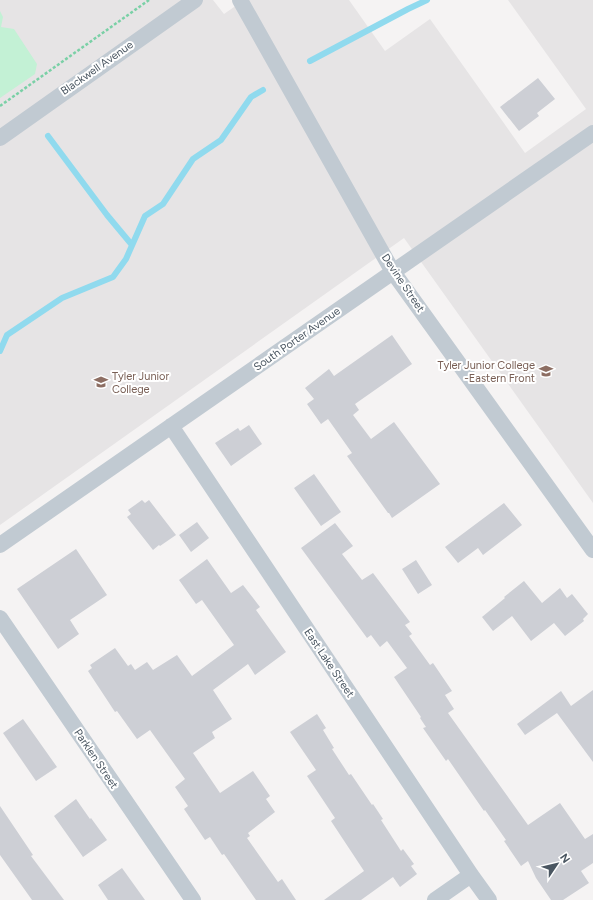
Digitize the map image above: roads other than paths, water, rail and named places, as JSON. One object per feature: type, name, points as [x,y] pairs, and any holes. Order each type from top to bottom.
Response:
[{"type":"street","name":"Blackwell Avenue","points":[[0,138],[195,0]]},
{"type":"street","name":"Devine Street","points":[[240,0],[393,272],[593,550]]},
{"type":"street","name":"South Porter Avenue","points":[[0,545],[593,133]]},
{"type":"street","name":"East Lake Street","points":[[171,426],[489,900]]},
{"type":"street","name":"Parklen Street","points":[[0,618],[193,900]]},
{"type":"street","points":[[435,900],[471,875]]},
{"type":"waterway","points":[[310,61],[427,0]]},
{"type":"waterway","points":[[0,351],[7,335],[62,298],[113,277],[126,259],[145,216],[163,204],[193,159],[221,140],[251,97],[263,90]]},
{"type":"waterway","points":[[48,136],[107,215],[132,245]]},
{"type":"place","name":"Tyler Junior College -Eastern Front","points":[[546,371]]},
{"type":"place","name":"Tyler Junior College","points":[[101,382]]}]
